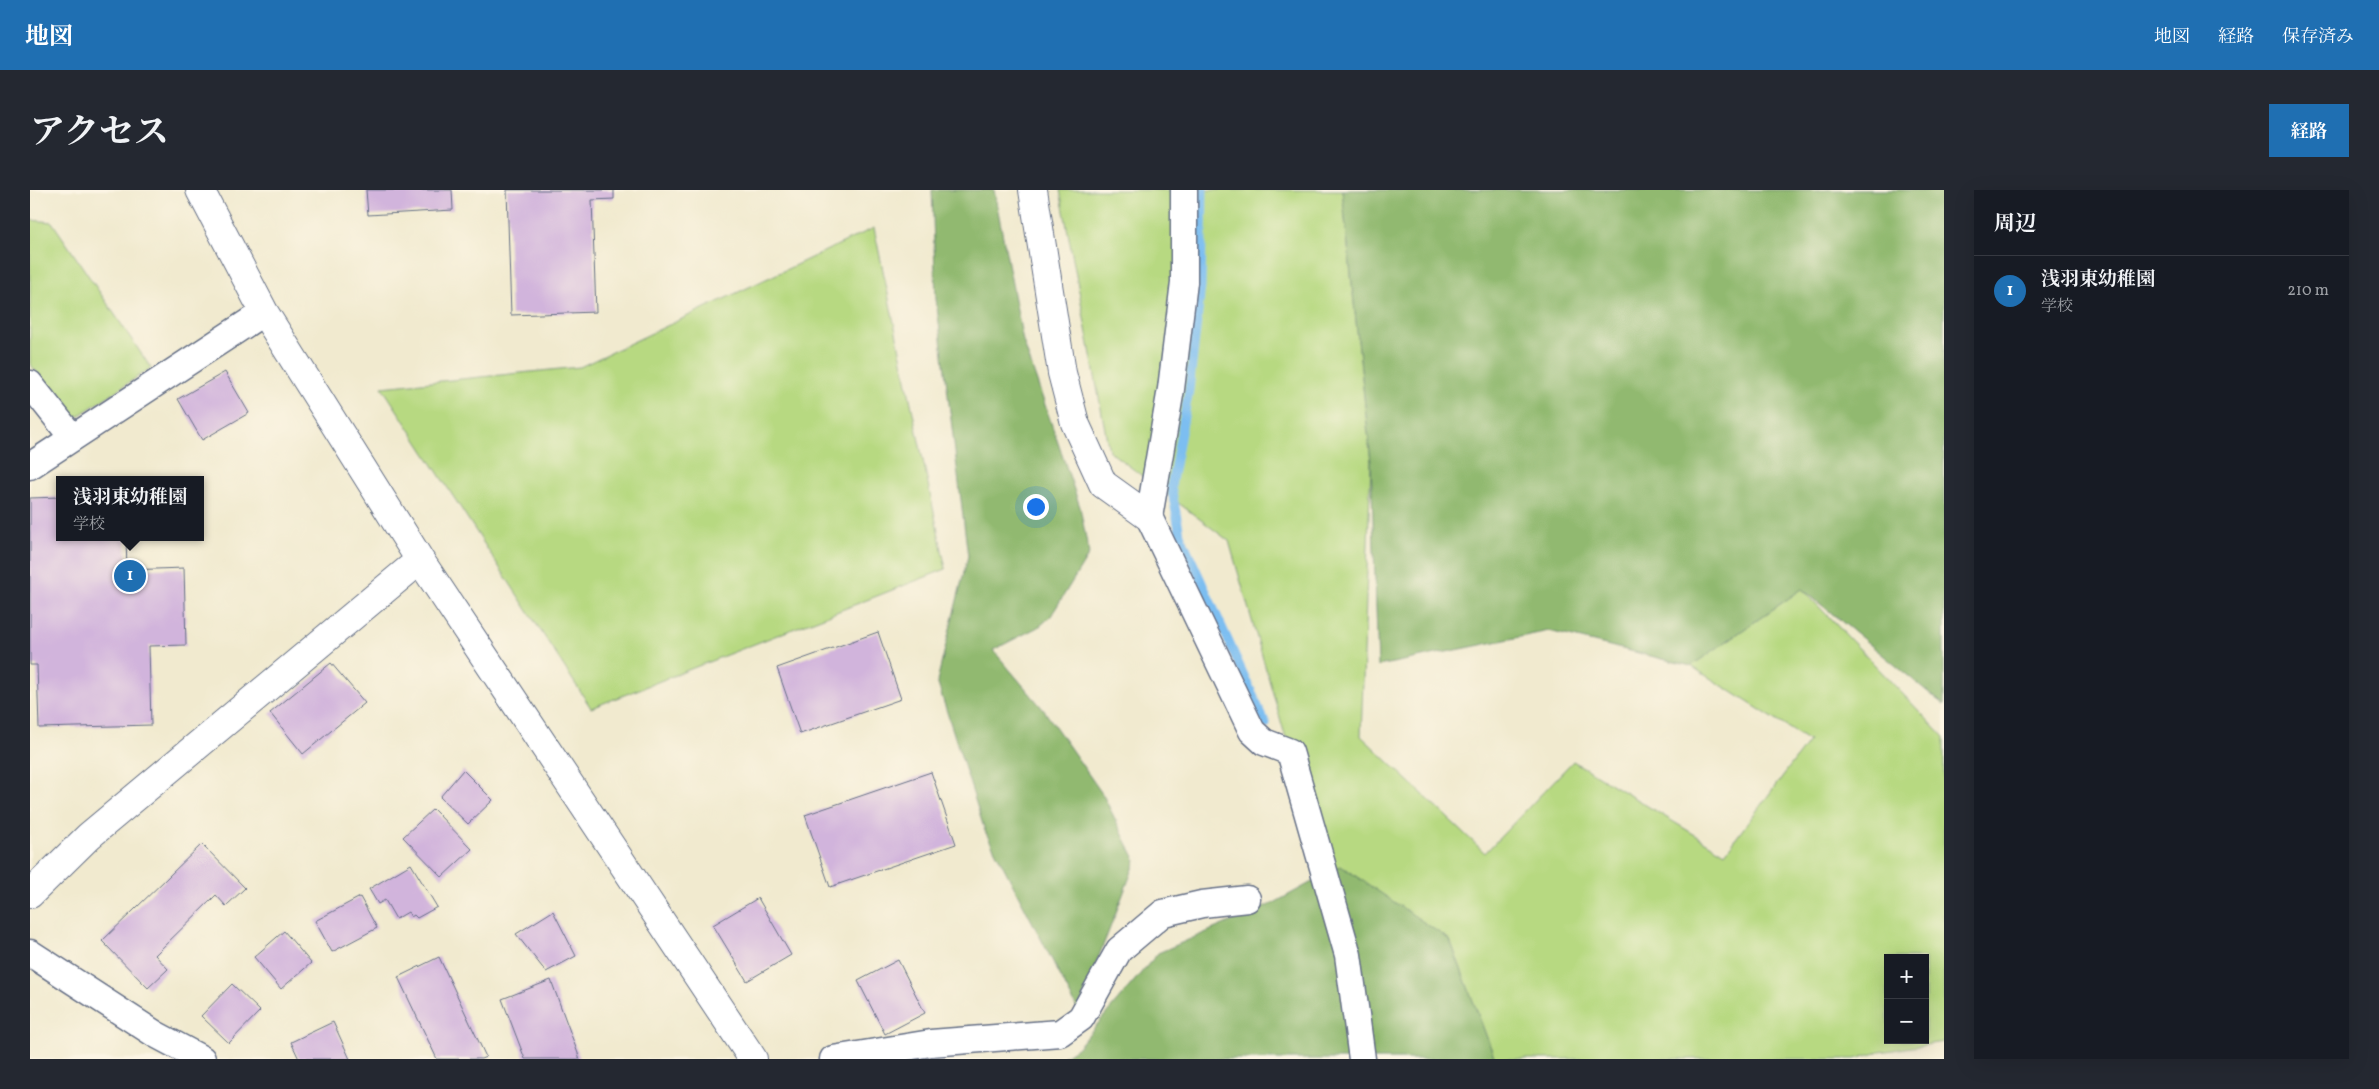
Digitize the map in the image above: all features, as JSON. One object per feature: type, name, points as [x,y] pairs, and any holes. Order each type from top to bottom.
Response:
[{"type":"street","points":[[200,190],[264,312],[420,560],[753,1059]]},
{"type":"street","points":[[1032,190],[1062,373],[1075,423],[1103,484],[1149,516],[1252,731],[1264,742],[1290,752],[1348,955],[1362,1059]]},
{"type":"street","points":[[1149,516],[1171,389],[1184,282],[1184,190]]},
{"type":"street","points":[[30,466],[264,312]]},
{"type":"street","points":[[30,384],[72,437]]},
{"type":"street","points":[[30,894],[88,836],[420,560]]},
{"type":"street","points":[[833,1059],[931,1043],[1032,1037],[1060,1033],[1081,1018],[1119,950],[1163,913],[1202,904],[1247,899]]},
{"type":"street","points":[[30,953],[155,1034],[202,1059]]},
{"type":"green space","points":[[932,190],[994,190],[1023,341],[1080,507],[1089,554],[1051,616],[1040,626],[993,650],[1043,709],[1103,795],[1136,861],[1078,1010],[985,831],[937,681],[968,556],[936,299]]},
{"type":"green space","points":[[1060,190],[1342,190],[1371,462],[1361,736],[1485,853],[1573,761],[1725,853],[1809,741],[1691,666],[1802,589],[1944,737],[1944,1042],[1880,1052],[1855,1059],[1495,1059],[1450,940],[1326,877],[1229,541],[1109,451]]},
{"type":"green space","points":[[1342,190],[1944,190],[1944,705],[1802,589],[1691,666],[1549,631],[1378,666],[1371,462]]},
{"type":"green space","points":[[30,220],[52,222],[151,368],[75,418],[30,364]]},
{"type":"green space","points":[[874,228],[946,569],[591,708],[382,387],[580,367]]},
{"type":"green space","points":[[1341,866],[1450,940],[1495,1059],[1060,1059],[1077,1048],[1158,953],[1274,903]]},
{"type":"building","points":[[366,190],[452,190],[453,210],[368,215]]},
{"type":"building","points":[[507,190],[614,190],[614,199],[592,200],[596,312],[511,315]]},
{"type":"building","points":[[225,372],[249,413],[202,440],[178,399]]},
{"type":"building","points":[[56,497],[56,541],[126,541],[127,570],[184,568],[186,645],[149,646],[151,725],[39,728],[37,665],[30,665],[30,498]]},
{"type":"building","points":[[878,632],[901,699],[800,734],[777,668]]},
{"type":"building","points":[[331,663],[365,703],[303,754],[270,713]]},
{"type":"building","points":[[463,770],[493,800],[468,824],[440,797]]},
{"type":"building","points":[[931,772],[956,844],[830,887],[805,815]]},
{"type":"building","points":[[433,809],[472,849],[442,877],[403,837]]},
{"type":"building","points":[[202,844],[245,888],[226,906],[216,895],[155,955],[168,969],[148,988],[102,941]]},
{"type":"building","points":[[411,864],[437,907],[417,918],[414,915],[411,917],[408,912],[396,919],[385,900],[378,904],[369,889]]},
{"type":"building","points":[[360,897],[377,928],[332,952],[315,921]]},
{"type":"building","points":[[758,898],[791,955],[747,981],[713,925]]},
{"type":"building","points":[[553,911],[576,956],[546,972],[516,934]]},
{"type":"building","points":[[284,931],[311,963],[281,989],[254,957]]},
{"type":"building","points":[[439,957],[486,1057],[481,1059],[437,1059],[398,977]]},
{"type":"building","points":[[898,960],[925,1013],[885,1034],[858,981]]},
{"type":"building","points":[[551,980],[580,1059],[525,1059],[502,999]]},
{"type":"building","points":[[232,984],[260,1011],[229,1043],[201,1016]]},
{"type":"building","points":[[333,1022],[350,1059],[299,1059],[291,1042]]},
{"type":"waterway","points":[[1203,190],[1201,286],[1189,390],[1171,486],[1180,534],[1266,724]]},
{"type":"place","name":"浅羽東幼稚園","points":[[130,576]]}]
